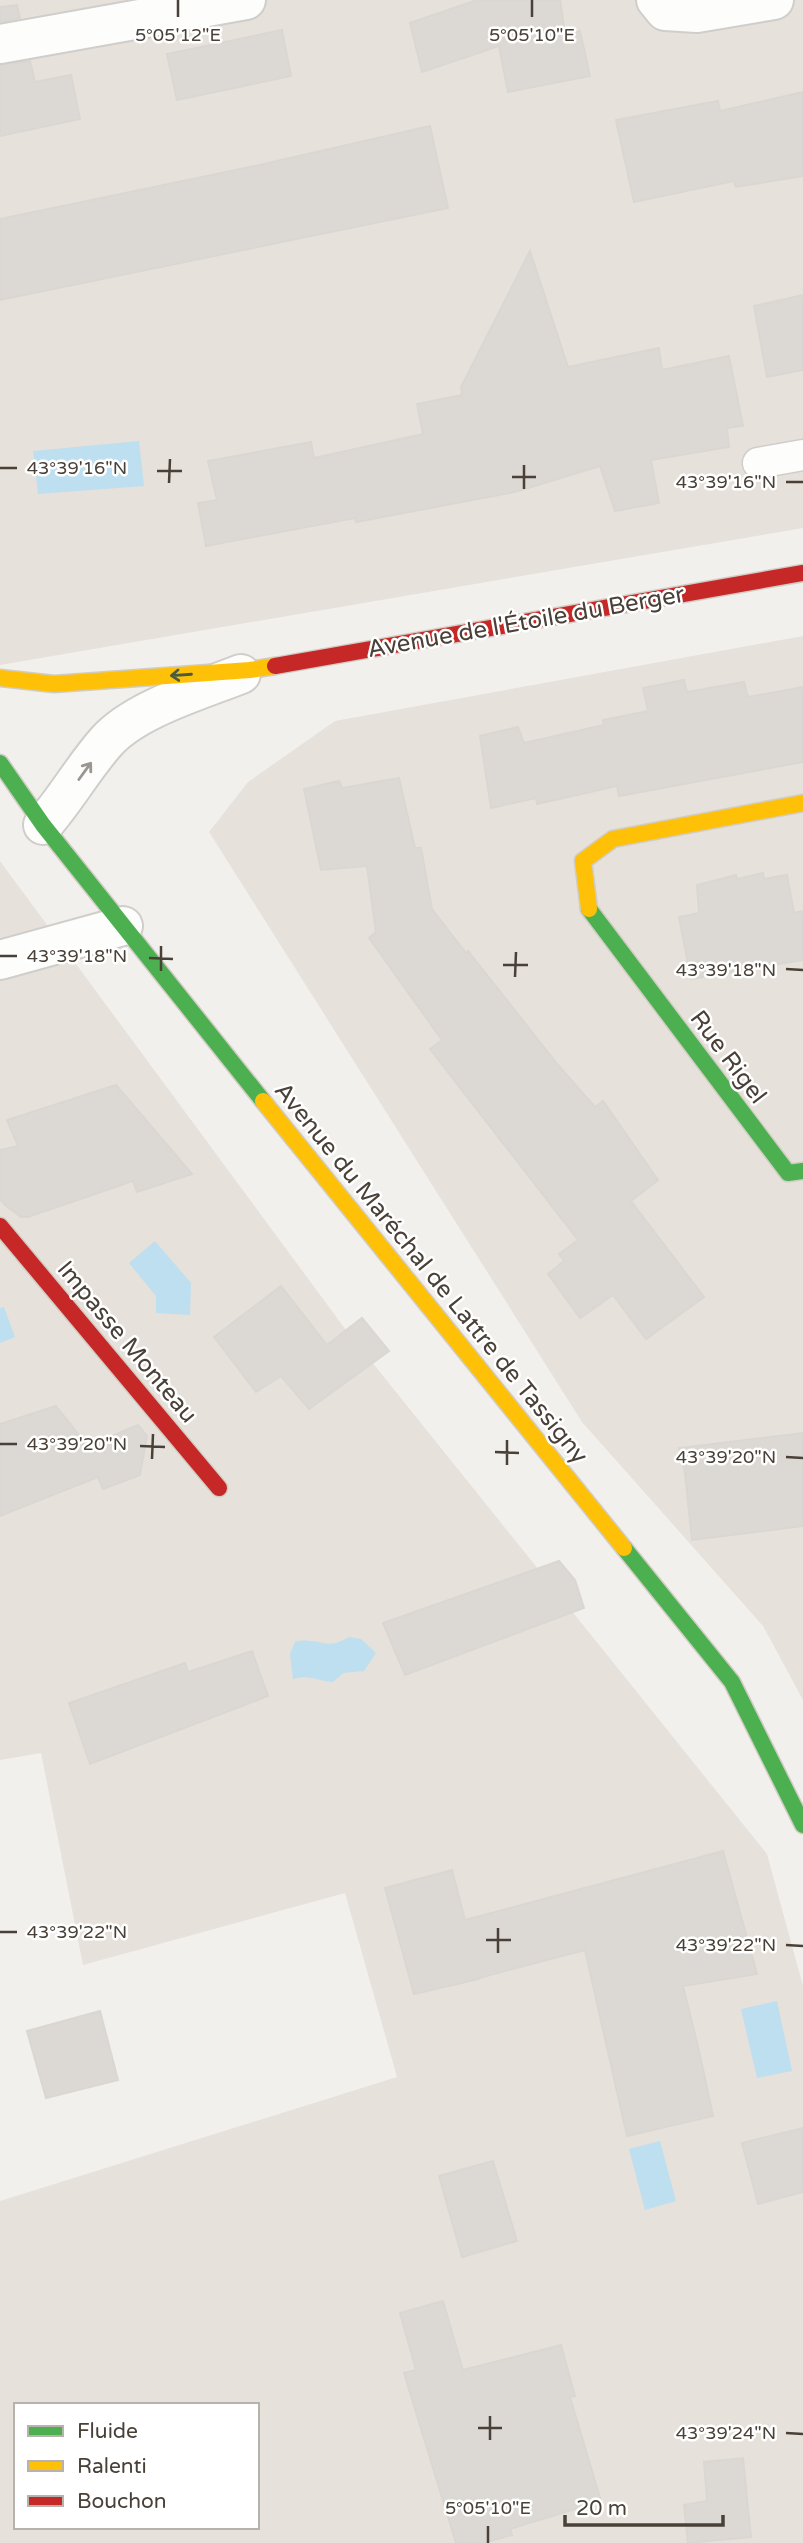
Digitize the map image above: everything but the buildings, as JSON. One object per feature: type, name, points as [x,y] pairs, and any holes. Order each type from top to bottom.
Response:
[{"type":"street","points":[[0,44],[246,0]]},
{"type":"street","points":[[656,0],[665,11],[697,13],[774,0]]},
{"type":"street","name":"Avenue de l'Étoile du Berger","points":[[0,678],[54,684],[250,670],[803,573]]},
{"type":"street","name":"Avenue de l'Étoile du Berger","points":[[43,825],[107,741],[139,716],[250,670]]},
{"type":"street","name":"Avenue du Maréchal de Lattre de Tassigny","points":[[0,764],[43,825],[123,926],[732,1682],[803,1825]]},
{"type":"street","name":"Rue Rigel","points":[[803,803],[612,839],[583,861],[589,911],[788,1173],[803,1171]]},
{"type":"street","points":[[0,961],[123,926]]},
{"type":"street","name":"Impasse Monteau","points":[[0,1226],[219,1488]]},
{"type":"lane","points":[[758,463],[803,455]]},
{"type":"shaded area","points":[[0,0],[803,0],[803,528],[0,665]]},
{"type":"shaded area","points":[[803,636],[803,1700],[763,1626],[582,1422],[209,832],[248,782],[335,721]]},
{"type":"shaded area","points":[[0,861],[343,1326],[767,1854],[803,1986],[803,2543],[0,2543],[0,2201],[397,2077],[345,1893],[83,1965],[41,1753],[0,1760]]},
{"type":"water","points":[[139,441],[144,486],[38,494],[33,451]]},
{"type":"water","points":[[155,1241],[191,1283],[190,1315],[156,1313],[156,1296],[129,1263]]},
{"type":"water","points":[[4,1307],[15,1337],[0,1343],[0,1308]]},
{"type":"water","points":[[349,1637],[361,1639],[376,1653],[364,1671],[343,1673],[333,1682],[309,1677],[293,1679],[290,1654],[295,1642],[327,1644]]},
{"type":"water","points":[[777,2001],[792,2071],[757,2078],[741,2009]]},
{"type":"water","points":[[660,2141],[676,2201],[645,2210],[629,2149]]},
{"type":"traffic: fast","points":[[0,763],[43,825],[263,1101]]},
{"type":"traffic: fast","points":[[589,909],[788,1173],[803,1171]]},
{"type":"traffic: fast","points":[[624,1548],[732,1682],[803,1825]]},
{"type":"traffic: slow","points":[[0,678],[54,684],[275,666]]},
{"type":"traffic: slow","points":[[589,909],[583,861],[613,839],[803,803]]},
{"type":"traffic: slow","points":[[263,1101],[624,1548]]},
{"type":"traffic: jam","points":[[275,666],[803,573]]},
{"type":"traffic: jam","points":[[0,1226],[219,1488]]}]
